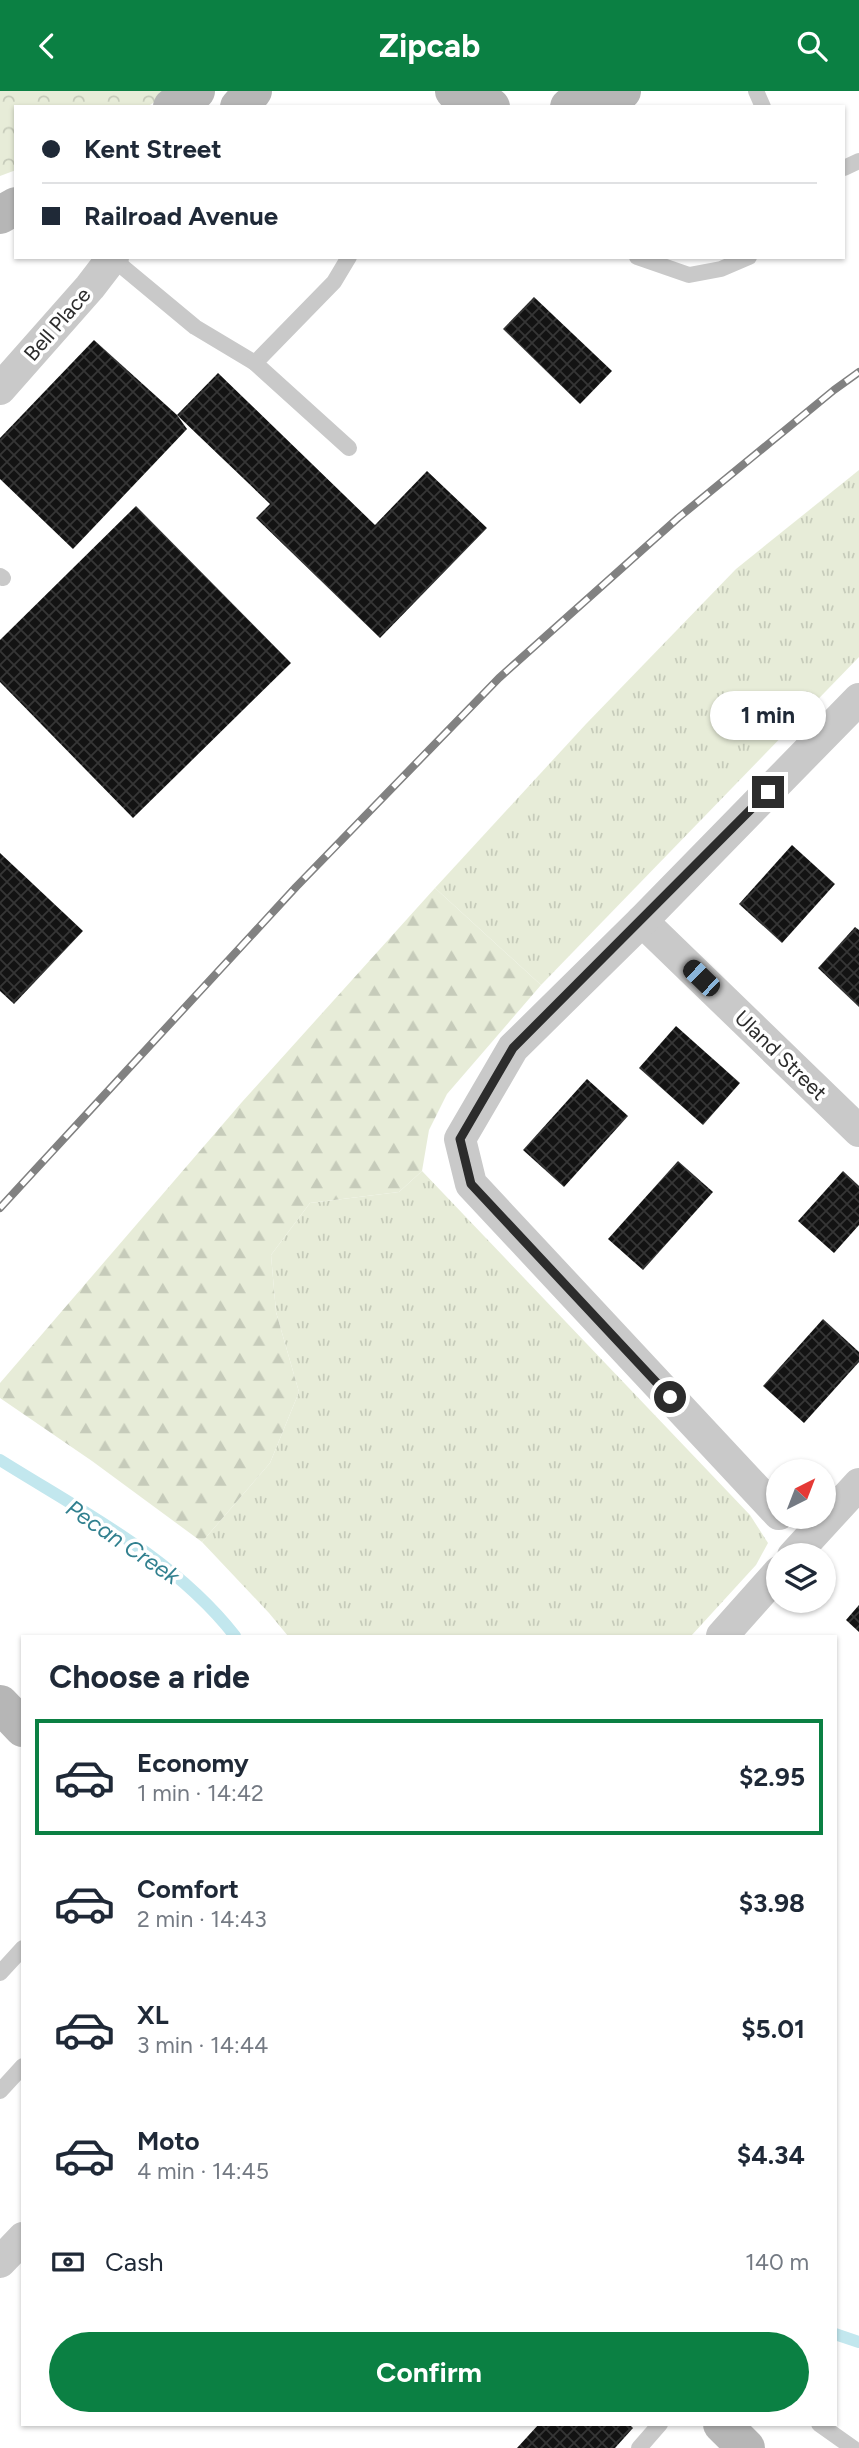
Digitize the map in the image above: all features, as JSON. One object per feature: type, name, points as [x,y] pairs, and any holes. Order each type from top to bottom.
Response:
[{"type":"main road","points":[[175,105],[196,91]]},
{"type":"main road","points":[[241,105],[253,91]]},
{"type":"main road","points":[[454,91],[466,101],[483,105]]},
{"type":"main road","points":[[576,105],[622,91]]},
{"type":"main road","points":[[0,1704],[21,1726]]},
{"type":"street","name":"Bell Place","points":[[0,389],[112,259]]},
{"type":"street","points":[[766,1500],[471,1184],[460,1139],[513,1048],[642,921],[859,699]]},
{"type":"street","name":"Uland Street","points":[[642,921],[859,1131]]},
{"type":"street","points":[[805,1543],[859,1484]]},
{"type":"street","points":[[723,1635],[766,1587]]},
{"type":"street","points":[[0,2262],[21,2240]]},
{"type":"lane","points":[[114,259],[195,327],[255,363],[349,448]]},
{"type":"lane","points":[[255,363],[334,282],[348,259]]},
{"type":"lane","points":[[644,259],[689,275],[721,269],[744,259]]},
{"type":"lane","points":[[0,1973],[21,1950]]},
{"type":"lane","points":[[0,2091],[21,2068]]},
{"type":"lane","points":[[639,2448],[658,2426]]},
{"type":"lane","points":[[822,2426],[853,2448]]},
{"type":"green space","points":[[0,91],[171,91],[150,105],[14,105],[14,171],[0,176]]},
{"type":"green space","points":[[859,470],[859,657],[541,985],[435,888],[586,724],[736,569]]},
{"type":"green space","points":[[435,888],[541,985],[447,1094],[429,1130],[422,1171],[399,1192],[310,1203],[271,1255],[276,1312],[299,1392],[270,1463],[202,1542],[92,1461],[0,1398],[0,1383],[242,1102]]},
{"type":"green space","points":[[422,1171],[750,1515],[768,1543],[756,1565],[692,1635],[287,1635],[202,1542],[270,1463],[299,1392],[276,1312],[271,1255],[310,1203],[399,1192]]},
{"type":"building","points":[[534,297],[612,371],[580,404],[503,329]]},
{"type":"building","points":[[94,340],[177,415],[187,429],[73,549],[0,479],[0,438]]},
{"type":"building","points":[[218,373],[375,525],[427,471],[487,528],[380,638],[256,518],[270,504],[177,415]]},
{"type":"building","points":[[136,506],[291,663],[133,818],[0,682],[0,640]]},
{"type":"building","points":[[792,845],[835,884],[782,943],[739,904]]},
{"type":"building","points":[[0,853],[83,931],[14,1004],[0,991]]},
{"type":"building","points":[[855,927],[859,930],[859,1007],[818,968]]},
{"type":"building","points":[[676,1026],[740,1083],[703,1125],[639,1068]]},
{"type":"building","points":[[587,1079],[628,1116],[564,1187],[523,1150]]},
{"type":"building","points":[[678,1161],[713,1192],[643,1270],[608,1239]]},
{"type":"building","points":[[843,1171],[859,1186],[859,1225],[834,1253],[798,1221]]},
{"type":"building","points":[[823,1319],[859,1352],[859,1362],[804,1423],[763,1386]]},
{"type":"building","points":[[859,1605],[859,1632],[846,1620]]},
{"type":"building","points":[[537,2426],[633,2428],[615,2448],[517,2448]]},
{"type":"waterway","name":"Pecan Creek","points":[[0,1460],[95,1518],[156,1560],[211,1608],[234,1635]]},
{"type":"waterway","name":"Pecan Creek","points":[[837,2335],[859,2342]]},
{"type":"railway","points":[[0,1208],[296,887],[499,678],[678,518],[859,372]]},
{"type":"route","points":[[670,1397],[471,1184],[460,1139],[513,1048],[768,792]]}]
